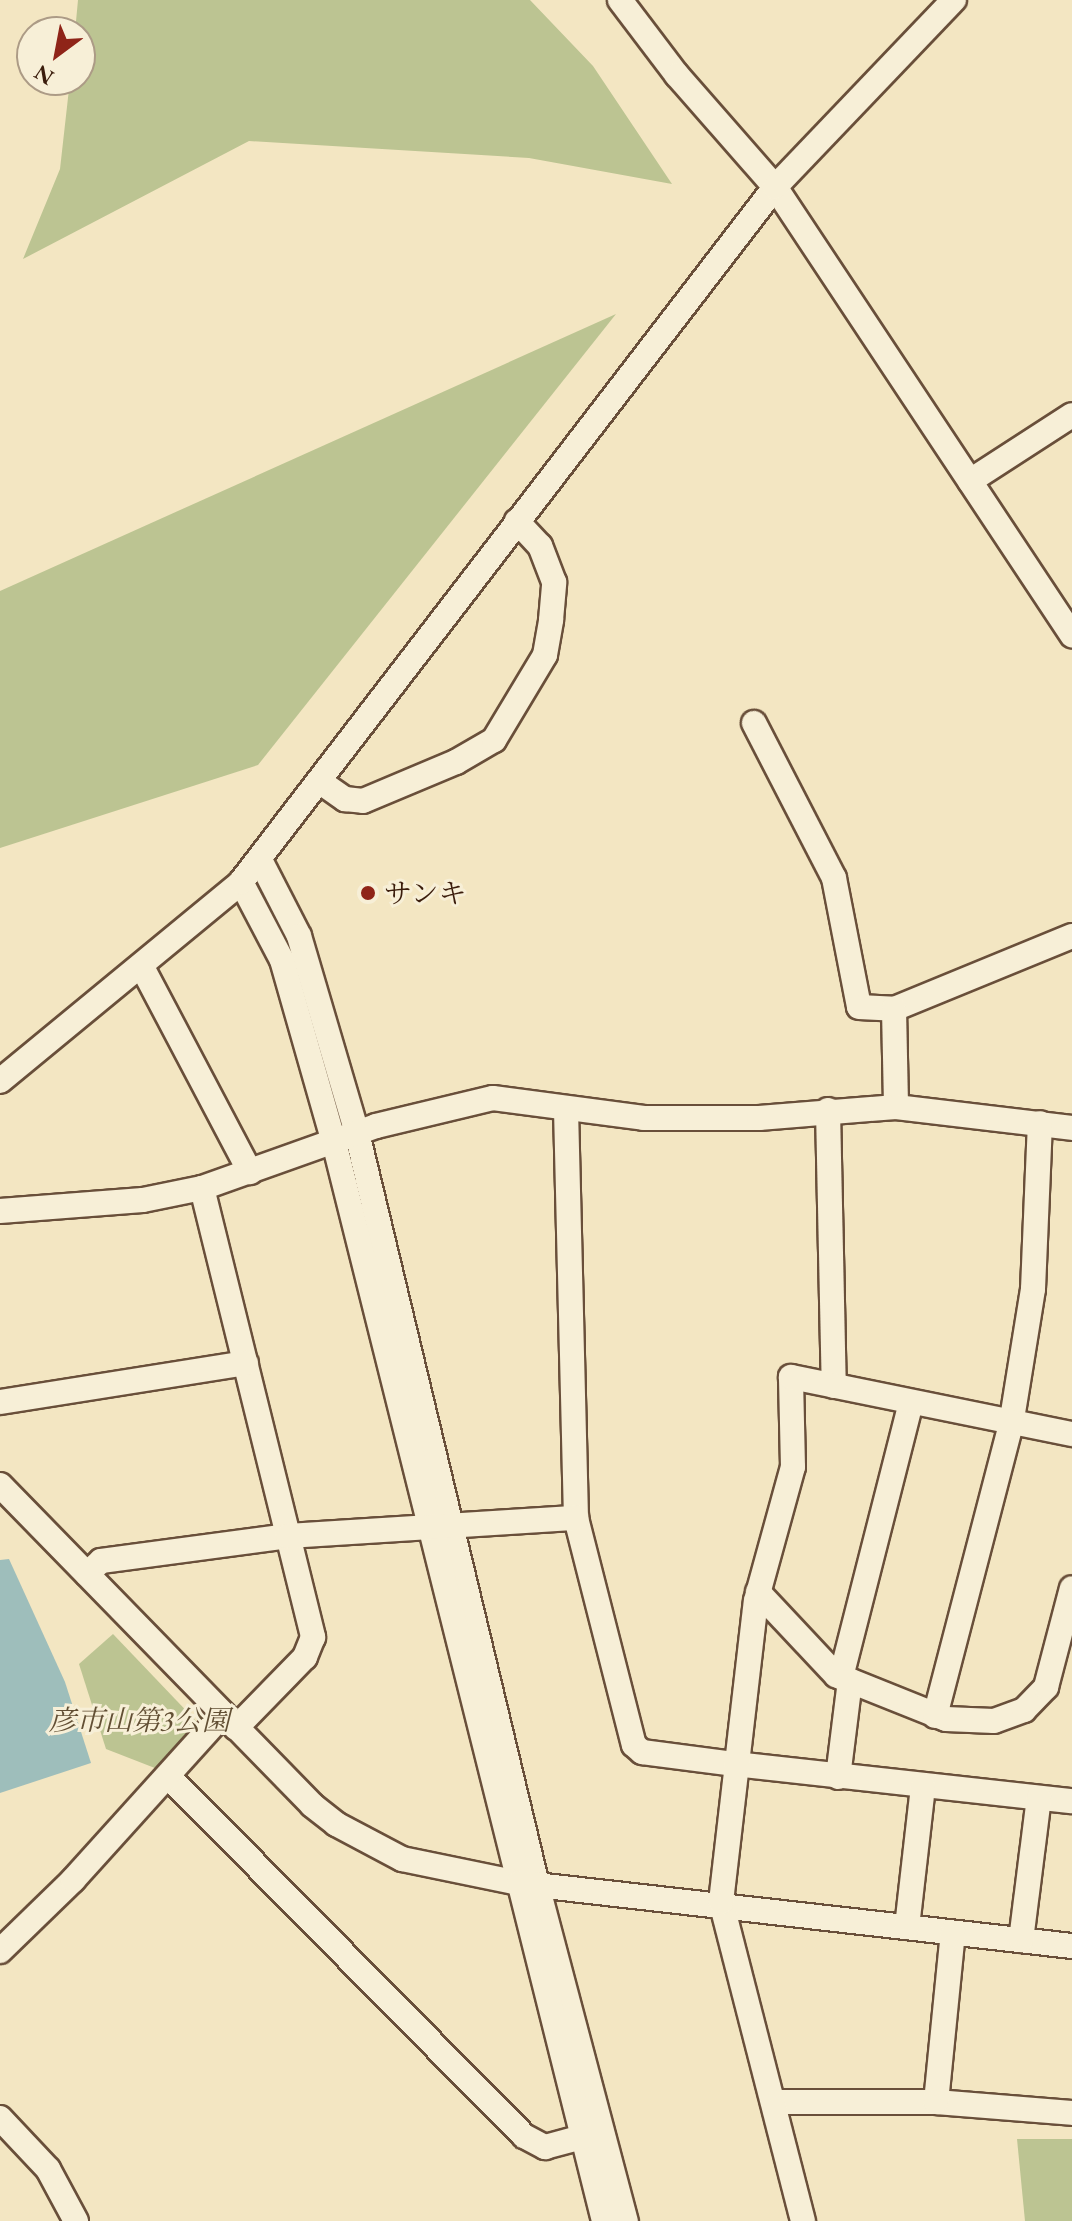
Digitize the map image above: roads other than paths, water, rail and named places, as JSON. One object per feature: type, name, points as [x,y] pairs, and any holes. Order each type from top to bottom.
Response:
[{"type":"street","points":[[620,0],[677,75],[775,187],[1072,635]]},
{"type":"street","points":[[0,1081],[142,967],[241,882],[775,187],[954,0]]},
{"type":"street","points":[[970,481],[1072,415]]},
{"type":"street","points":[[319,781],[345,799],[363,801],[456,762],[494,740],[545,655],[551,620],[554,582],[540,546],[517,521]]},
{"type":"street","points":[[754,723],[834,878],[859,1007],[894,1009],[1072,936]]},
{"type":"street","points":[[260,860],[299,936],[345,1137],[443,1525],[528,1884],[582,2137],[604,2221]]},
{"type":"street","points":[[241,882],[282,960],[345,1137]]},
{"type":"street","points":[[142,967],[250,1172]]},
{"type":"street","points":[[894,1009],[896,1107]]},
{"type":"street","points":[[0,1211],[143,1200],[202,1188],[345,1137],[493,1098],[644,1118],[759,1118],[828,1110],[896,1107],[1072,1128]]},
{"type":"street","points":[[566,1109],[576,1518],[634,1745],[642,1752],[735,1764],[1072,1801]]},
{"type":"street","points":[[828,1110],[834,1386]]},
{"type":"street","points":[[935,1716],[1011,1425],[1033,1289],[1040,1123]]},
{"type":"street","points":[[0,1951],[168,1776],[312,1644],[202,1188]]},
{"type":"street","points":[[0,1402],[246,1363]]},
{"type":"street","points":[[803,2221],[721,1902],[735,1764],[758,1592],[793,1467],[791,1377],[1011,1425],[1072,1434]]},
{"type":"street","points":[[838,1777],[846,1679],[911,1403]]},
{"type":"street","points":[[0,1485],[312,1805],[371,1845],[441,1870],[528,1884],[721,1902],[1072,1946]]},
{"type":"street","points":[[87,1574],[101,1561],[288,1536],[576,1518]]},
{"type":"street","points":[[758,1592],[817,1659],[846,1679],[935,1716],[994,1721],[1024,1710],[1046,1687],[1062,1676],[1072,1588]]},
{"type":"street","points":[[168,1776],[524,2136],[545,2147],[582,2137]]},
{"type":"street","points":[[907,1927],[923,1786]]},
{"type":"street","points":[[1021,1940],[1039,1798]]},
{"type":"street","points":[[528,1884],[626,2221]]},
{"type":"street","points":[[936,2102],[953,1933]]},
{"type":"street","points":[[774,2102],[936,2102],[1072,2113]]},
{"type":"street","points":[[0,2118],[48,2169],[76,2221]]},
{"type":"water","points":[[9,1559],[65,1682],[91,1763],[0,1793],[0,1560]]},
{"type":"place","name":"サンキ","points":[[368,893]]},
{"type":"park label","name":"彦市山第3公園","points":[[139,1720]]}]
